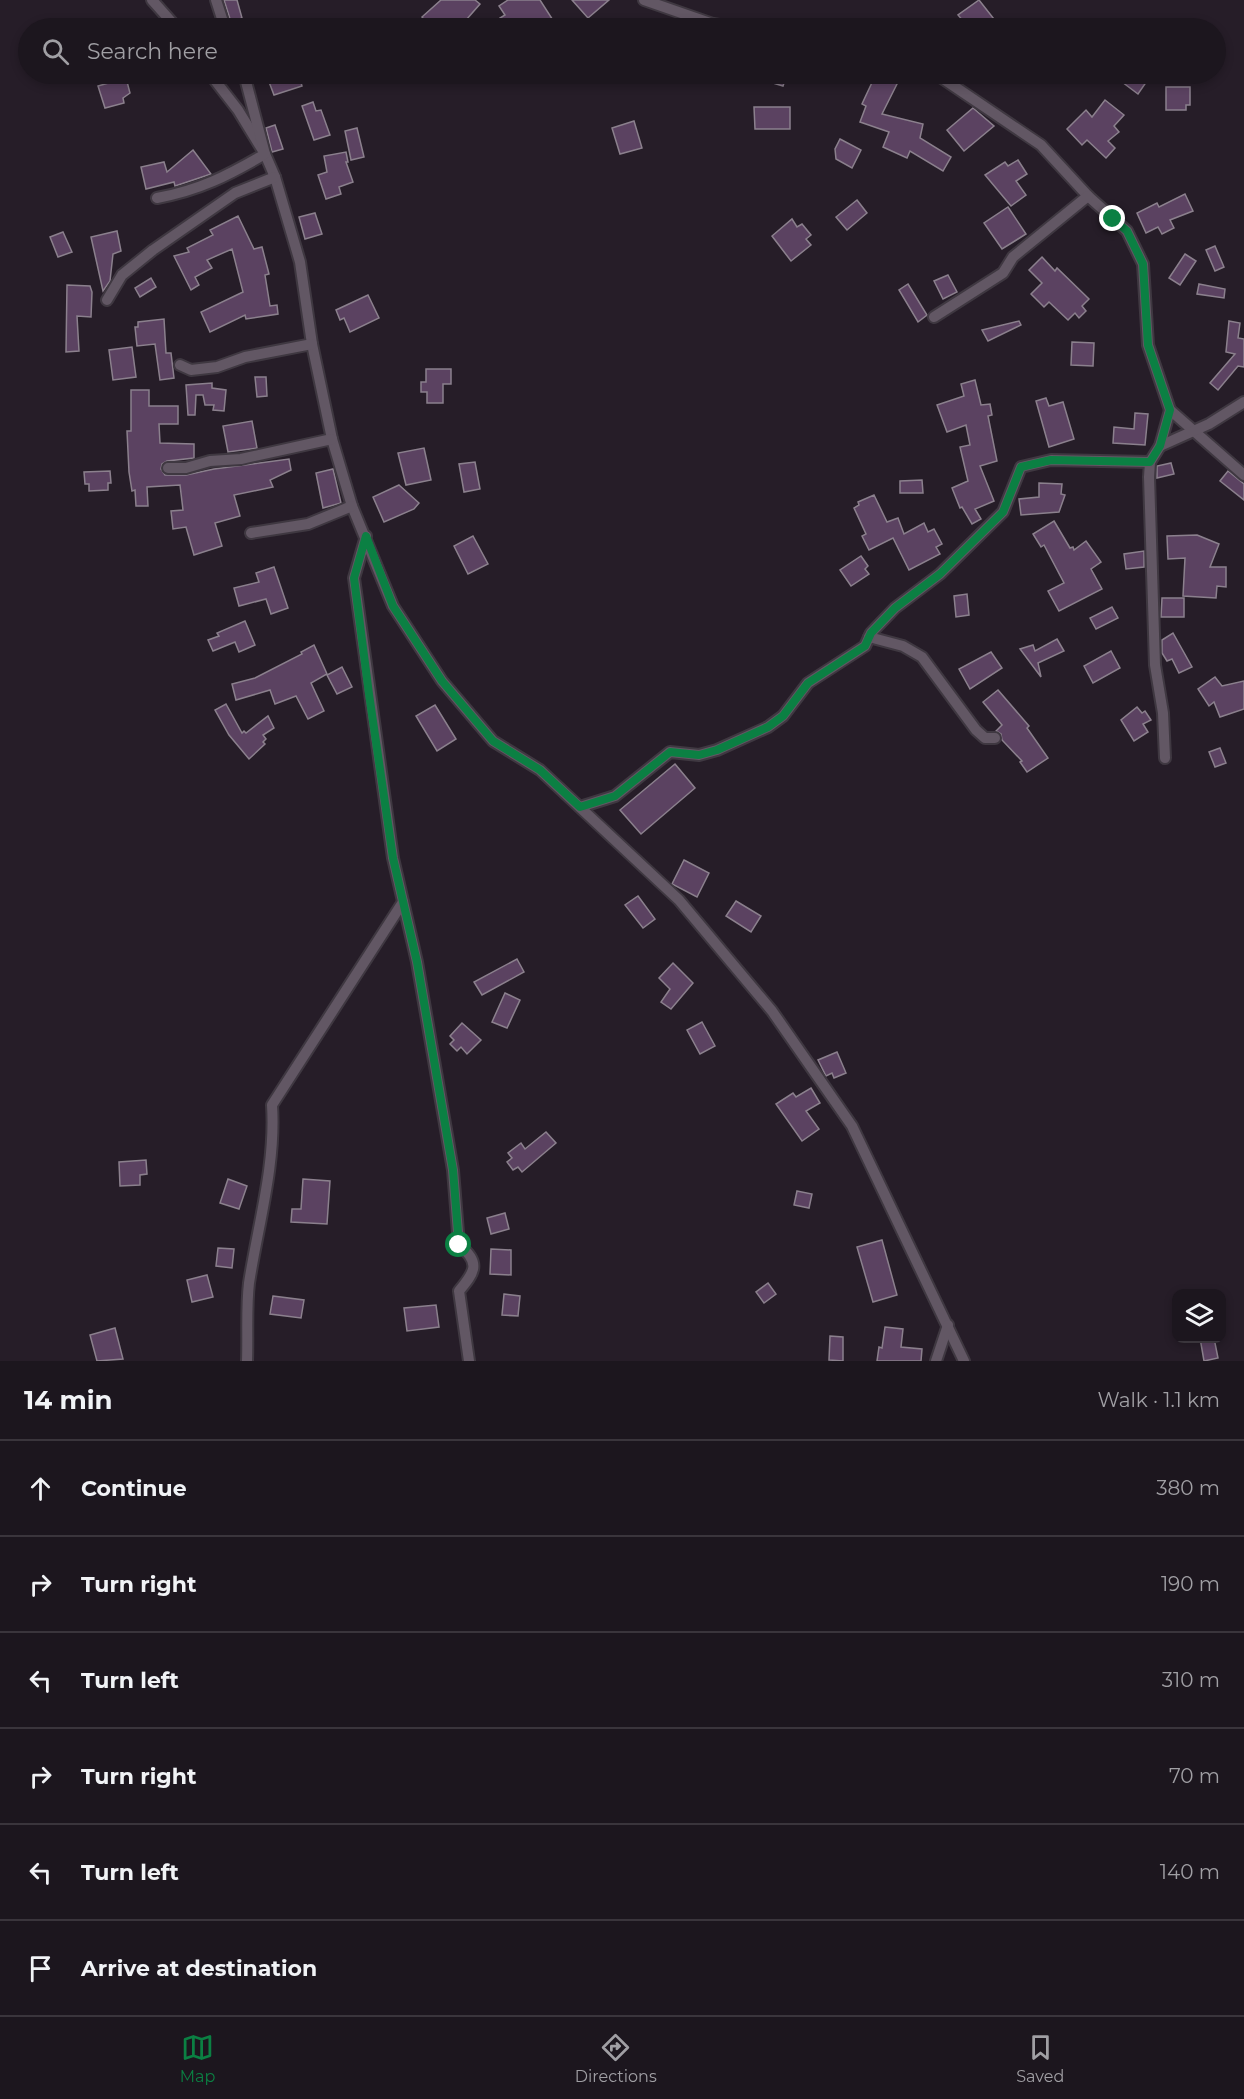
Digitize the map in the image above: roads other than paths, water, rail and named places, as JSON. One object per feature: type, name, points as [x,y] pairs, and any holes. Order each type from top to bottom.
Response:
[{"type":"street","points":[[152,0],[168,18]]},
{"type":"street","points":[[216,0],[222,18]]},
{"type":"street","points":[[644,0],[696,18]]},
{"type":"street","points":[[218,84],[238,110],[265,154]]},
{"type":"street","points":[[247,84],[265,154],[300,262],[312,344],[332,439],[352,506],[393,606],[442,681],[493,741],[540,770],[679,900],[772,1011],[852,1126],[964,1361]]},
{"type":"street","points":[[951,84],[1041,145],[1088,196],[1127,231],[1143,264],[1148,345],[1170,410],[1244,475]]},
{"type":"street","points":[[157,198],[201,188],[221,180],[265,154]]},
{"type":"street","points":[[107,300],[122,275],[153,250],[235,193],[274,177]]},
{"type":"street","points":[[934,316],[1003,273],[1013,257],[1088,196]]},
{"type":"street","points":[[180,365],[191,370],[217,367],[245,357],[312,344]]},
{"type":"street","points":[[1160,446],[1209,424],[1244,402]]},
{"type":"street","points":[[1164,758],[1163,713],[1155,665],[1149,477],[1150,462],[1160,446],[1170,410]]},
{"type":"street","points":[[168,468],[232,461],[332,439]]},
{"type":"street","points":[[580,807],[615,796],[670,752],[699,755],[717,750],[768,727],[783,716],[808,683],[865,646],[869,637],[895,608],[940,574],[1003,512],[1021,467],[1051,460],[1150,462]]},
{"type":"street","points":[[251,533],[308,524],[352,506]]},
{"type":"street","points":[[366,536],[354,578],[393,858],[417,962],[453,1170],[459,1245],[470,1254],[474,1265],[472,1277],[459,1292],[469,1361]]},
{"type":"street","points":[[869,637],[903,646],[922,657],[976,730],[985,738],[995,738]]},
{"type":"street","points":[[247,1361],[249,1285],[264,1199],[273,1120],[272,1105],[403,902]]},
{"type":"street","points":[[936,1361],[948,1325]]}]
